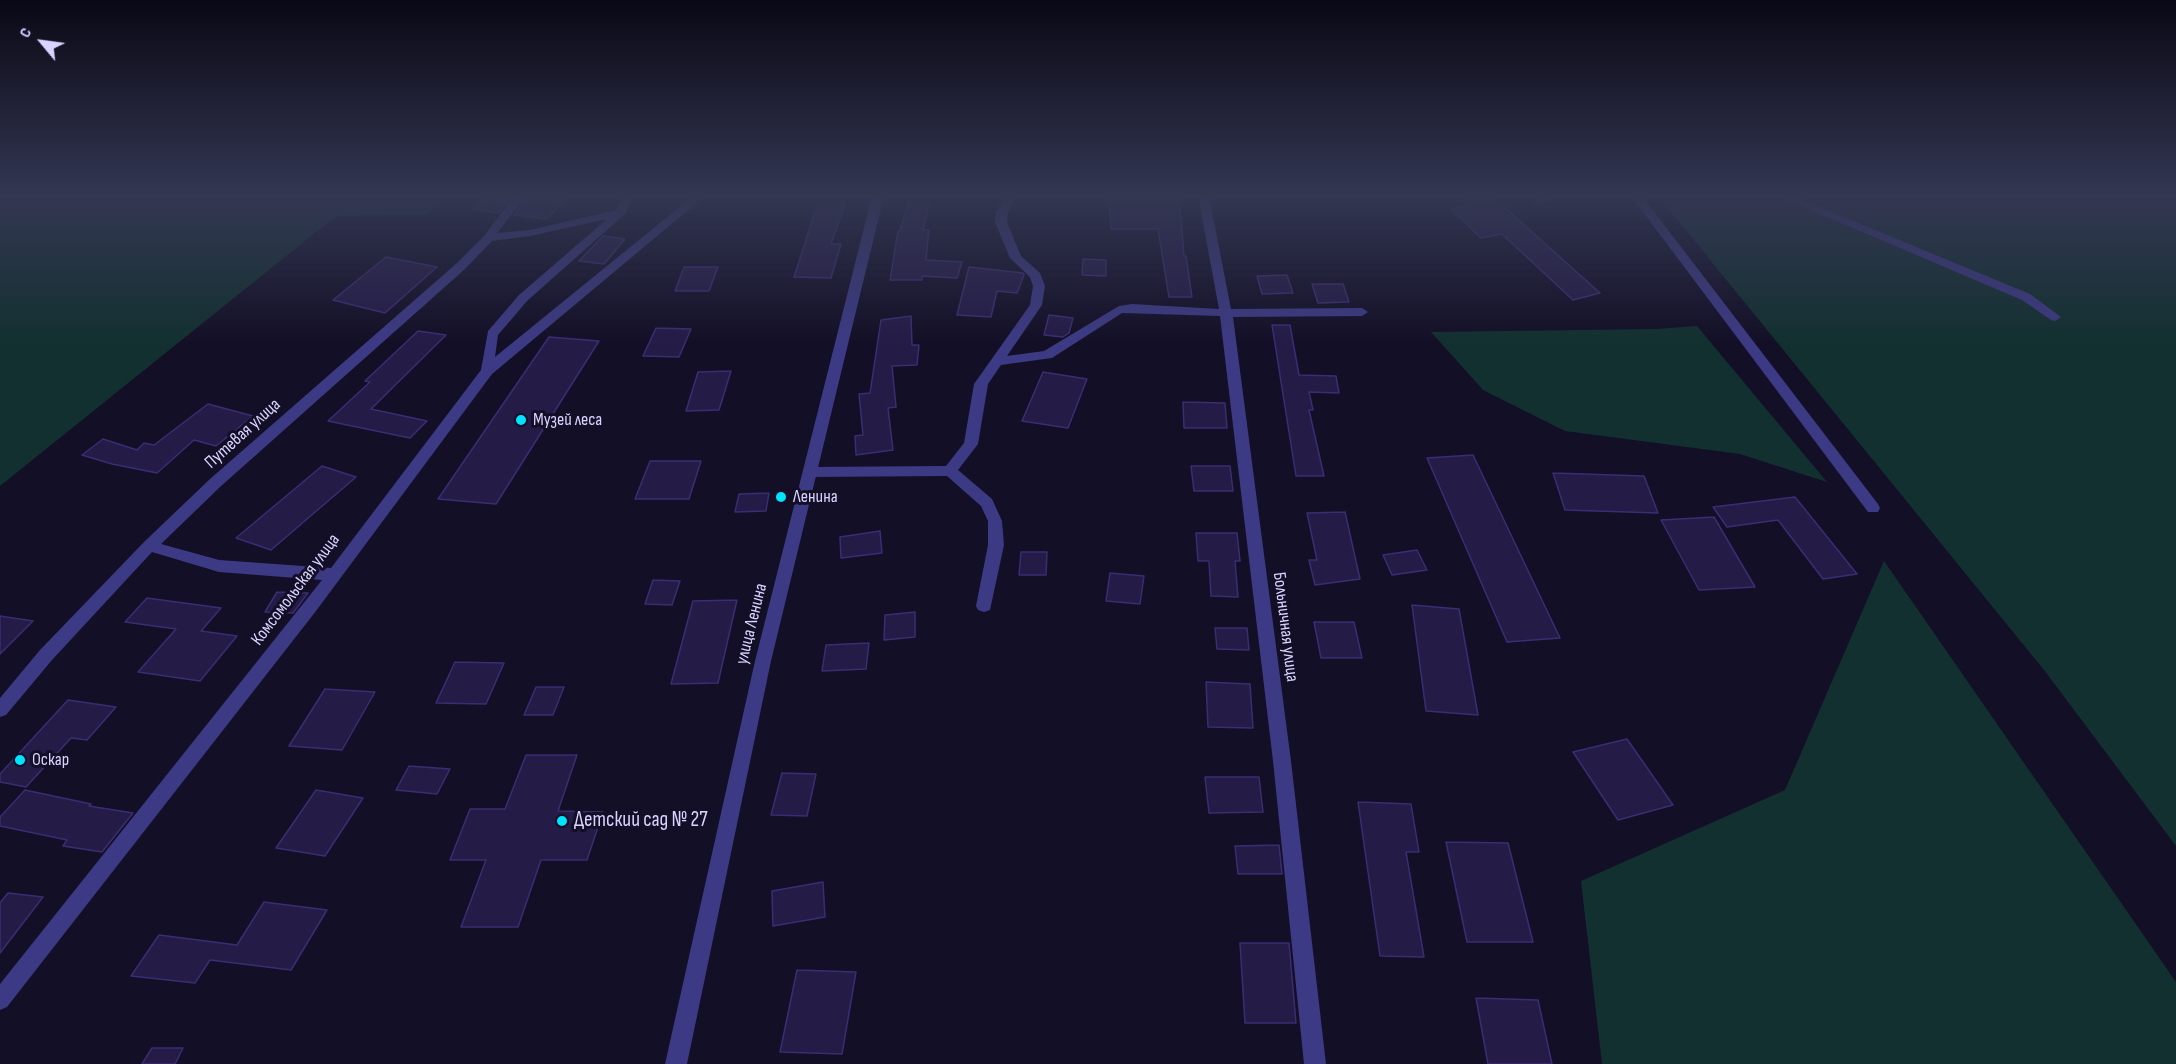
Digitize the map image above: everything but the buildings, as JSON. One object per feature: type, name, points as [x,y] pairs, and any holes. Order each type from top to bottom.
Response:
[{"type":"street","name":"Путевая улица","points":[[0,710],[46,655],[149,546],[215,483],[461,267],[481,246]]},
{"type":"street","name":"Комсомольская улица","points":[[0,1000],[334,574],[487,371],[492,334],[523,298],[583,246]]},
{"type":"street","points":[[487,371],[639,246]]},
{"type":"street","name":"улица Ленина","points":[[676,1064],[763,661],[866,246]]},
{"type":"street","points":[[950,471],[971,444],[981,384],[1036,305],[1039,286],[1035,276],[1016,258],[1011,246]]},
{"type":"street","name":"Больничная улица","points":[[1213,246],[1226,313],[1280,749],[1315,1064]]},
{"type":"street","points":[[1674,246],[1873,508]]},
{"type":"street","points":[[1903,246],[2026,297],[2055,317]]},
{"type":"street","points":[[997,361],[1047,355],[1107,316],[1125,309],[1226,313],[1362,312]]},
{"type":"street","points":[[810,472],[950,471],[987,503],[994,521],[996,545],[984,606]]},
{"type":"street","points":[[149,546],[219,566],[334,574]]},
{"type":"green space","points":[[0,246],[299,246],[0,486]]},
{"type":"green space","points":[[1698,246],[2176,246],[2176,846],[2044,670]]},
{"type":"green space","points":[[1697,326],[1827,482],[1740,454],[1565,431],[1483,390],[1431,332],[1657,329]]},
{"type":"green space","points":[[1884,561],[2176,982],[2176,1064],[1602,1064],[1581,881],[1785,790]]},
{"type":"place","name":"Музей леса","points":[[521,420]]},
{"type":"place","name":"Ленина","points":[[781,497]]},
{"type":"place","name":"Оскар","points":[[20,760]]},
{"type":"place","name":"Детский сад № 27","points":[[562,821]]}]
